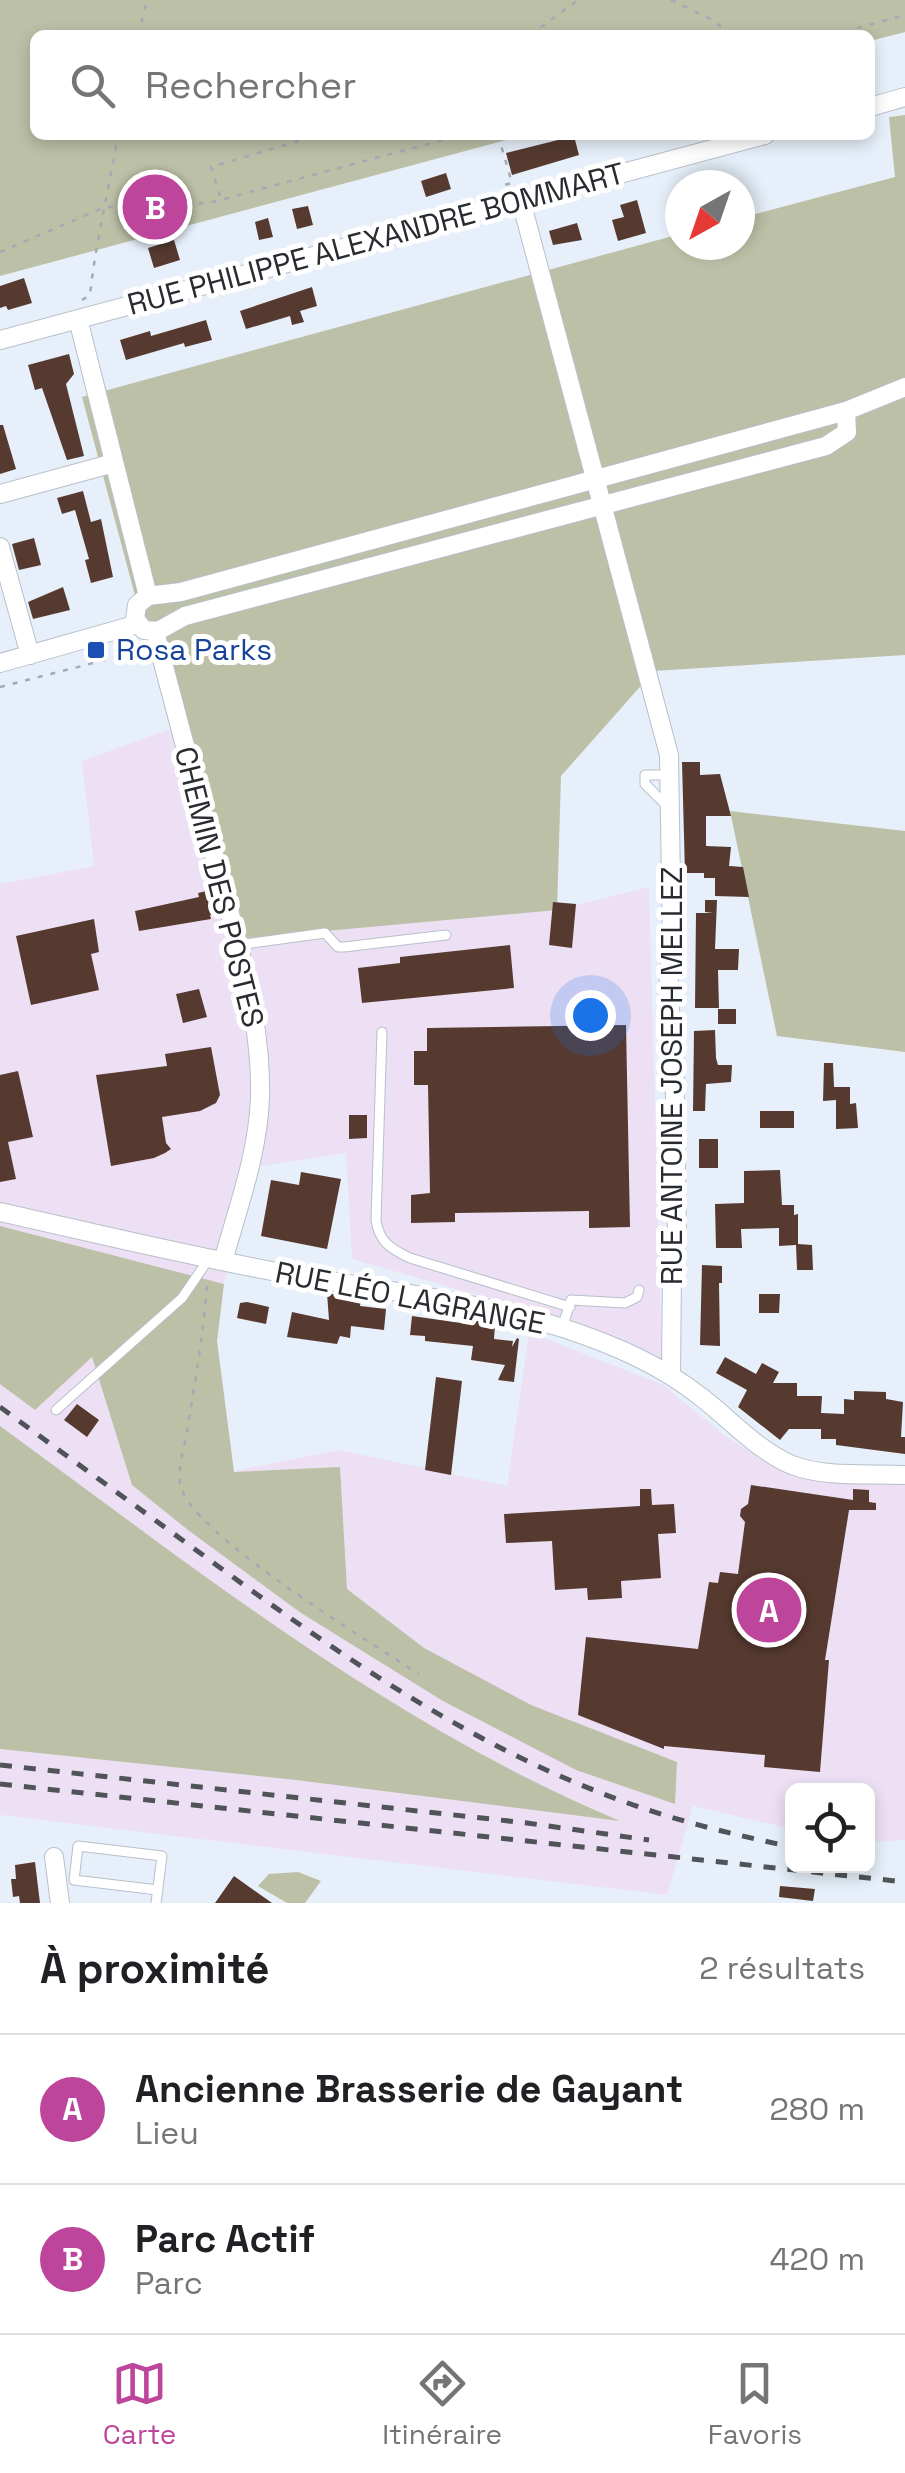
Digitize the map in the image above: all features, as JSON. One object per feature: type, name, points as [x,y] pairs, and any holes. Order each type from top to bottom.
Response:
[{"type":"street","points":[[875,105],[905,97]]},
{"type":"street","name":"RUE PHILIPPE ALEXANDRE BOMMART","points":[[0,340],[747,140]]},
{"type":"street","name":"RUE ANTOINE JOSEPH MELLEZ","points":[[515,203],[668,749],[672,950],[668,998],[674,1039],[677,1236],[672,1270],[671,1376]]},
{"type":"street","points":[[89,316],[114,463],[153,596]]},
{"type":"street","points":[[154,626],[136,608],[153,596],[846,411],[905,387]]},
{"type":"street","points":[[0,663],[154,626],[830,444],[847,432],[846,411]]},
{"type":"street","points":[[0,494],[114,463]]},
{"type":"street","points":[[0,547],[30,655]]},
{"type":"street","name":"CHEMIN DES POSTES","points":[[153,596],[171,610],[154,626],[238,945],[255,1029],[260,1094],[246,1181],[216,1259]]},
{"type":"street","name":"RUE LÉO LAGRANGE","points":[[0,1212],[216,1259],[459,1302],[562,1328],[671,1376],[786,1462],[817,1471],[905,1474]]},
{"type":"street","points":[[54,1857],[60,1903]]},
{"type":"lane","points":[[238,945],[307,933],[325,933],[338,947],[446,935]]},
{"type":"lane","points":[[382,1032],[376,1220],[388,1248],[570,1306]]},
{"type":"lane","points":[[56,1410],[182,1298],[216,1259]]},
{"type":"lane","points":[[562,1328],[570,1300],[625,1303],[637,1298],[639,1290]]},
{"type":"lane","points":[[156,1903],[158,1890],[162,1856],[78,1846],[74,1880],[158,1890]]},
{"type":"lane","points":[[54,1857],[76,1859]]},
{"type":"path","points":[[139,30],[147,0]]},
{"type":"path","points":[[537,30],[578,0]]},
{"type":"path","points":[[671,0],[726,30]]},
{"type":"path","points":[[851,30],[905,16]]},
{"type":"path","points":[[89,316],[82,299],[90,295],[98,224],[105,208],[117,140]]},
{"type":"path","points":[[221,200],[211,167],[301,140]]},
{"type":"path","points":[[0,252],[105,208],[221,200],[442,140]]},
{"type":"path","points":[[499,140],[512,183],[504,185],[515,203]]},
{"type":"path","points":[[216,1259],[179,1481],[182,1490],[200,1515],[263,1568],[419,1674]]},
{"type":"shaded area","points":[[173,728],[557,910],[649,887],[662,1359],[571,1322],[352,1259],[346,1153],[260,1166],[224,1284],[217,1341],[234,1471],[340,1450],[507,1486],[529,1332],[663,1385],[725,1436],[766,1461],[812,1475],[905,1481],[905,1840],[875,1842],[875,1783],[785,1783],[785,1827],[693,1806],[667,1895],[0,1815],[0,884],[94,866],[82,761]]},
{"type":"green space","points":[[0,0],[905,0],[905,32],[875,40],[875,30],[30,30],[30,140],[506,140],[0,276]]},
{"type":"green space","points":[[905,115],[905,655],[654,671],[561,776],[557,910],[227,940],[82,397],[665,238],[665,260],[755,260],[755,214],[895,177],[889,117]]},
{"type":"green space","points":[[730,811],[905,831],[905,1052],[777,1036]]},
{"type":"green space","points":[[0,1226],[224,1284],[217,1341],[234,1472],[340,1467],[347,1589],[424,1648],[531,1705],[677,1762],[675,1804],[576,1770],[443,1701],[301,1613],[188,1530],[132,1485],[92,1357],[35,1410],[0,1384]]},
{"type":"green space","points":[[0,1426],[223,1589],[376,1692],[454,1739],[620,1821],[296,1780],[0,1749]]},
{"type":"green space","points":[[298,1872],[321,1881],[305,1903],[287,1903],[258,1886],[269,1874]]},
{"type":"building","points":[[558,140],[575,140],[579,155],[512,175],[506,153]]},
{"type":"building","points":[[446,173],[451,189],[426,197],[421,181]]},
{"type":"building","points":[[637,200],[646,233],[618,241],[612,220],[624,217],[620,205]]},
{"type":"building","points":[[308,206],[313,225],[297,229],[292,209]]},
{"type":"building","points":[[268,218],[273,237],[259,240],[255,222]]},
{"type":"building","points":[[577,223],[582,240],[553,245],[549,231]]},
{"type":"building","points":[[174,240],[180,260],[154,268],[148,248]]},
{"type":"building","points":[[24,278],[32,303],[8,310],[6,306],[0,308],[0,286]]},
{"type":"building","points":[[312,287],[317,306],[300,311],[304,322],[292,325],[290,316],[246,329],[240,311]]},
{"type":"building","points":[[206,320],[212,340],[185,347],[184,343],[126,360],[120,340],[150,331],[151,336]]},
{"type":"building","points":[[69,354],[74,374],[66,384],[84,456],[67,460],[42,388],[35,390],[28,365]]},
{"type":"building","points":[[0,425],[16,469],[0,474]]},
{"type":"building","points":[[83,491],[91,522],[101,519],[113,577],[91,583],[85,560],[89,559],[75,510],[62,514],[57,498]]},
{"type":"building","points":[[34,538],[41,565],[19,570],[12,544]]},
{"type":"building","points":[[63,587],[70,610],[33,619],[28,602]]},
{"type":"building","points":[[682,762],[700,762],[700,775],[720,774],[731,816],[706,816],[706,846],[731,847],[729,866],[743,867],[749,897],[715,896],[715,878],[704,878],[704,873],[685,873]]},
{"type":"building","points":[[211,890],[217,914],[210,915],[211,919],[139,931],[135,911],[199,897],[198,893]]},
{"type":"building","points":[[705,900],[717,900],[715,949],[739,949],[738,970],[718,970],[719,1008],[695,1008],[696,913],[713,913],[705,912]]},
{"type":"building","points":[[553,902],[576,904],[572,948],[549,945]]},
{"type":"building","points":[[94,919],[99,952],[91,954],[99,990],[31,1005],[16,936]]},
{"type":"building","points":[[510,945],[514,988],[362,1003],[358,968],[400,963],[400,957]]},
{"type":"building","points":[[199,989],[207,1017],[183,1023],[176,994]]},
{"type":"building","points":[[718,1009],[736,1009],[736,1024],[718,1024]]},
{"type":"building","points":[[626,1025],[630,1227],[589,1228],[589,1211],[455,1213],[455,1222],[411,1223],[411,1195],[430,1193],[428,1085],[414,1085],[414,1051],[427,1051],[427,1028]]},
{"type":"building","points":[[715,1030],[718,1065],[732,1065],[731,1082],[706,1084],[705,1111],[693,1111],[694,1031]]},
{"type":"building","points":[[211,1047],[220,1095],[216,1103],[200,1111],[162,1117],[166,1143],[171,1149],[165,1153],[111,1166],[96,1075],[167,1066],[165,1054]]},
{"type":"building","points":[[824,1063],[833,1063],[834,1087],[850,1087],[850,1104],[856,1103],[858,1128],[836,1129],[836,1100],[823,1101]]},
{"type":"building","points":[[18,1071],[33,1137],[8,1142],[16,1179],[0,1182],[0,1075]]},
{"type":"building","points":[[760,1111],[794,1111],[794,1128],[760,1128]]},
{"type":"building","points":[[349,1115],[367,1115],[367,1138],[349,1139]]},
{"type":"building","points":[[699,1139],[718,1139],[718,1168],[699,1168]]},
{"type":"building","points":[[780,1170],[782,1205],[794,1205],[794,1215],[798,1214],[798,1244],[812,1245],[813,1270],[797,1270],[796,1245],[779,1246],[779,1228],[741,1229],[742,1248],[716,1248],[715,1204],[744,1203],[744,1171]]},
{"type":"building","points":[[301,1172],[341,1179],[327,1249],[261,1236],[271,1180],[299,1185]]},
{"type":"building","points":[[702,1265],[722,1266],[720,1346],[700,1345]]},
{"type":"building","points":[[327,1293],[361,1299],[360,1306],[386,1309],[384,1330],[351,1326],[350,1338],[340,1336],[337,1344],[287,1337],[292,1312],[329,1320]]},
{"type":"building","points":[[759,1294],[780,1294],[779,1313],[759,1313]]},
{"type":"building","points":[[240,1303],[269,1307],[266,1324],[237,1318]]},
{"type":"building","points":[[412,1316],[468,1324],[469,1319],[495,1325],[494,1339],[513,1341],[512,1347],[519,1339],[514,1382],[498,1380],[505,1365],[471,1360],[473,1346],[425,1341],[425,1336],[410,1335]]},
{"type":"building","points":[[725,1357],[756,1374],[762,1363],[779,1372],[773,1383],[797,1383],[797,1396],[822,1396],[821,1413],[844,1414],[844,1399],[854,1400],[854,1391],[886,1392],[886,1399],[903,1402],[901,1437],[905,1437],[905,1454],[836,1445],[836,1439],[821,1439],[821,1429],[789,1429],[780,1440],[738,1407],[747,1390],[716,1373]]},
{"type":"building","points":[[436,1377],[462,1381],[451,1475],[425,1470]]},
{"type":"building","points":[[77,1404],[99,1420],[87,1437],[64,1420]]},
{"type":"building","points":[[751,1485],[853,1500],[853,1489],[869,1490],[869,1502],[876,1503],[876,1510],[849,1510],[825,1660],[829,1660],[820,1772],[764,1767],[765,1755],[664,1749],[578,1715],[586,1637],[698,1649],[709,1582],[718,1583],[720,1572],[738,1574],[745,1522],[740,1516],[741,1509],[748,1504]]},
{"type":"building","points":[[640,1489],[651,1489],[652,1505],[674,1504],[676,1533],[658,1534],[661,1578],[621,1581],[622,1598],[588,1600],[587,1588],[555,1590],[552,1541],[506,1543],[504,1514],[640,1506]]},
{"type":"building","points":[[35,1862],[40,1903],[20,1903],[19,1896],[13,1897],[11,1879],[16,1879],[15,1865]]},
{"type":"building","points":[[234,1876],[272,1903],[215,1903]]},
{"type":"building","points":[[780,1886],[815,1889],[813,1901],[779,1897]]},
{"type":"railway","points":[[0,1407],[314,1635],[450,1721],[546,1770],[620,1800],[693,1824],[785,1845]]},
{"type":"railway","points":[[0,1765],[649,1840]]},
{"type":"railway","points":[[0,1784],[905,1882]]},
{"type":"place","name":"Parc Actif","points":[[155,207]]},
{"type":"place","name":"Rosa Parks","points":[[96,650]]},
{"type":"place","name":"Ancienne Brasserie de Gayant","points":[[769,1610]]}]
